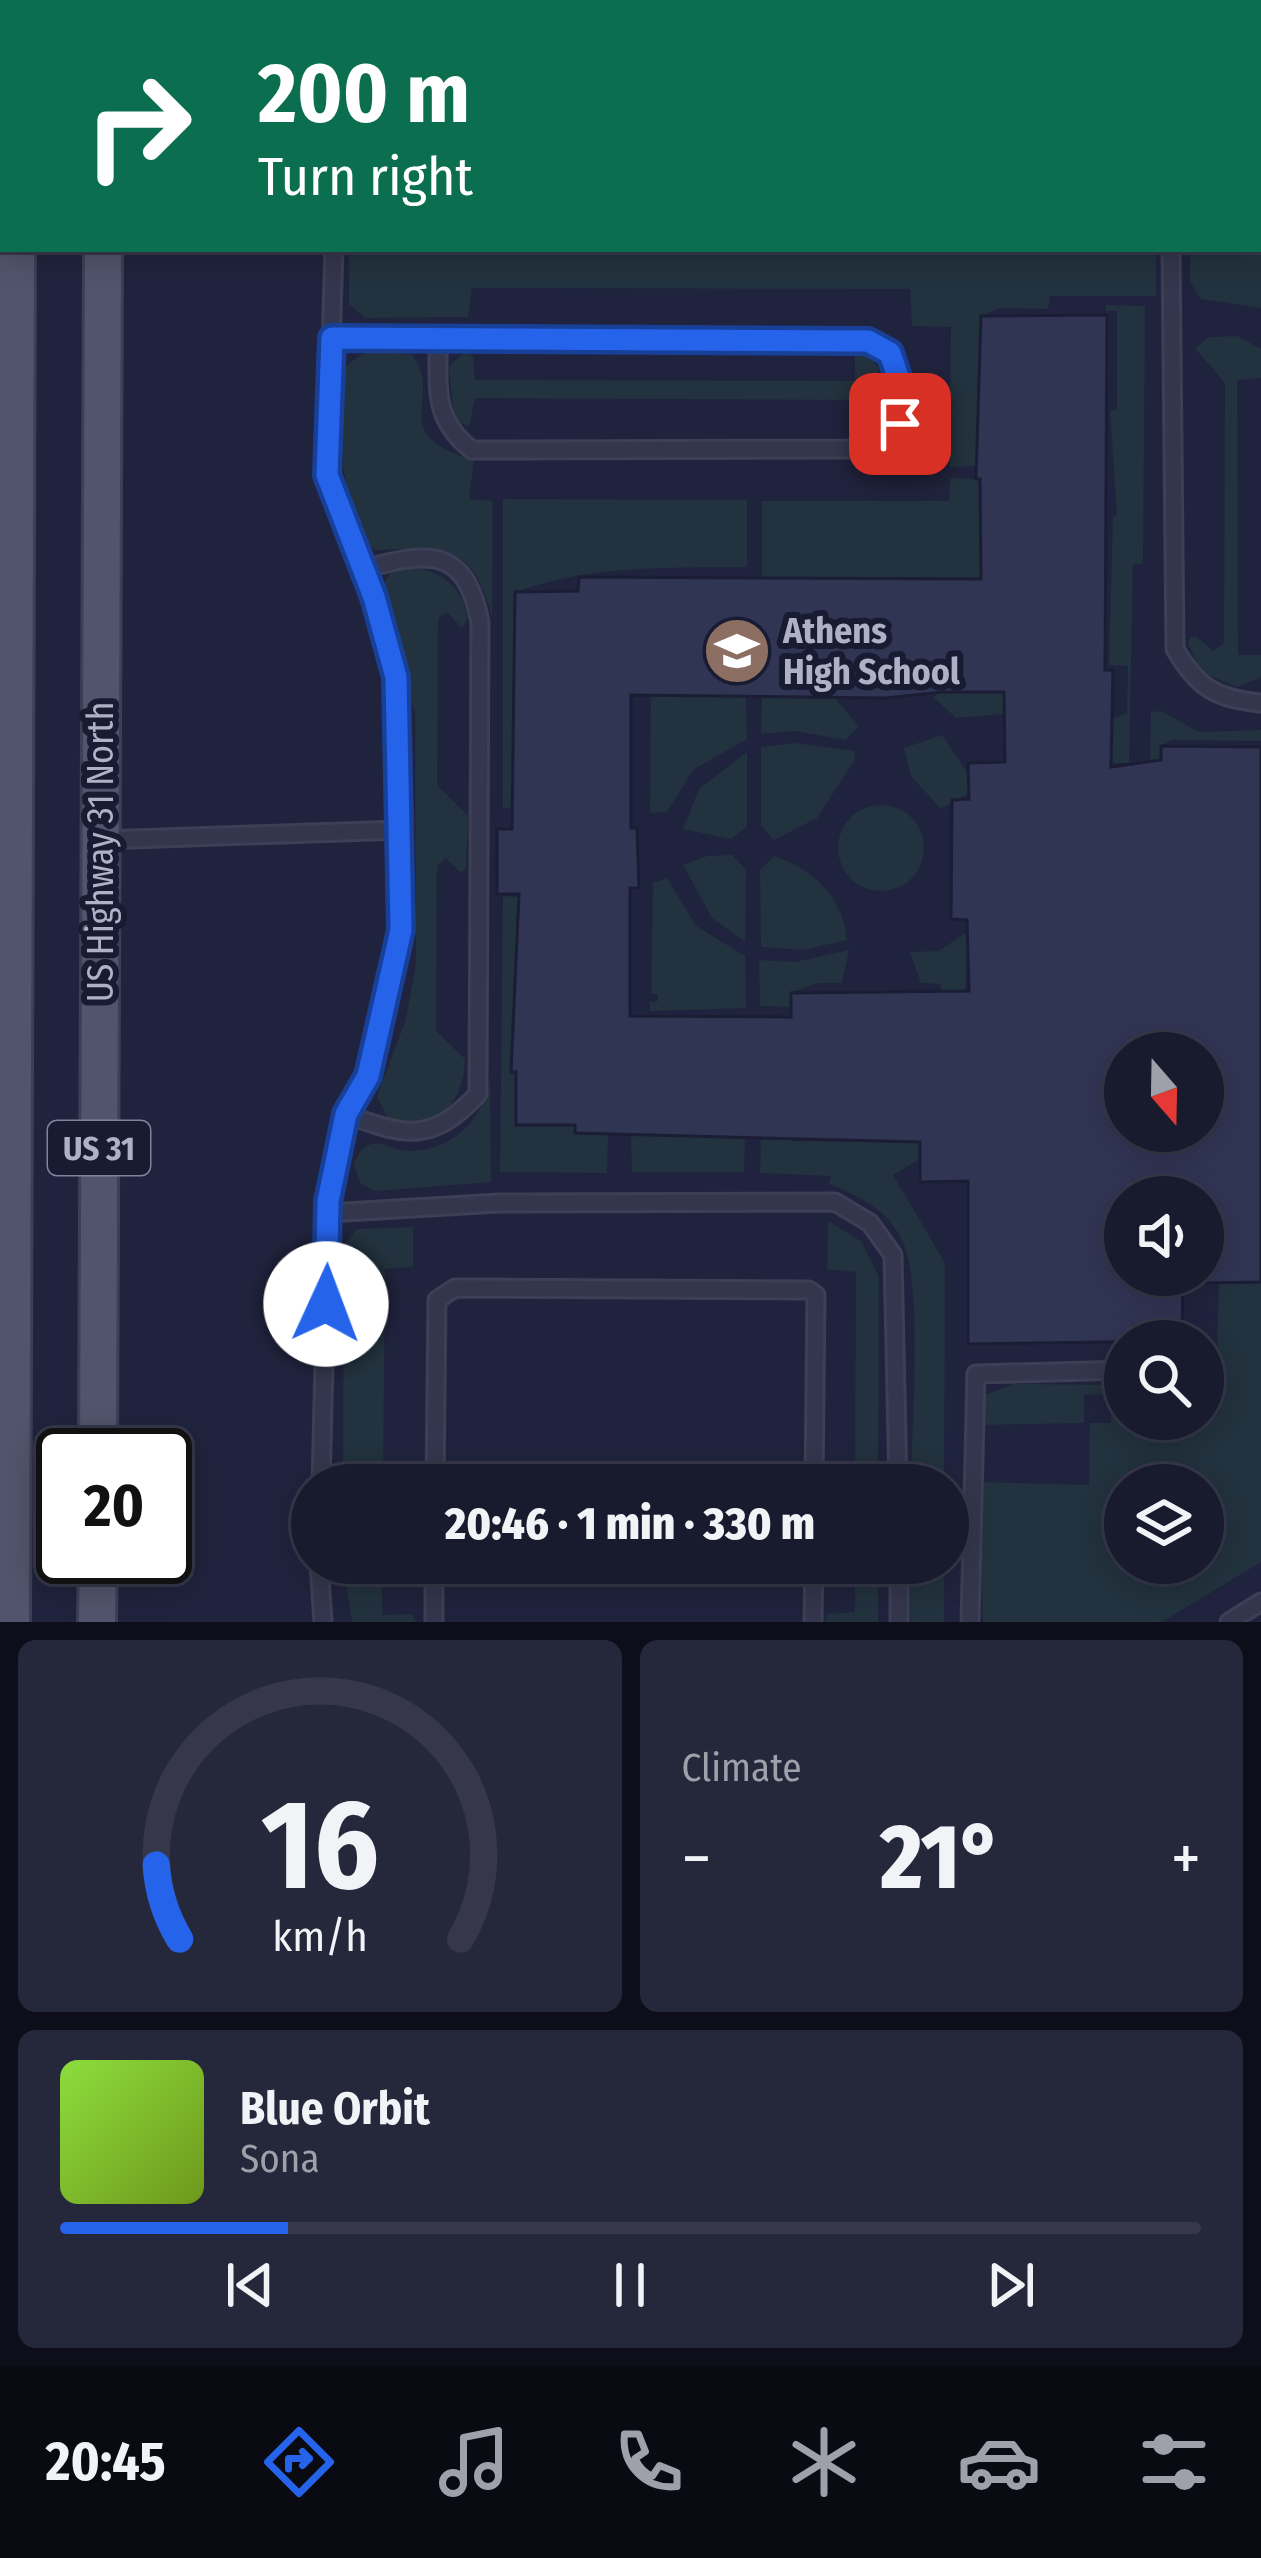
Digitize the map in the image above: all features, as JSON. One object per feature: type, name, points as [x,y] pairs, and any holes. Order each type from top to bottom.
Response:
[{"type":"main road","name":"US 31","points":[[10,1622],[16,252]]},
{"type":"main road","name":"US Highway 31 North","points":[[98,1428],[103,252]]},
{"type":"main road","points":[[98,1584],[98,1622]]},
{"type":"lane","points":[[322,1464],[328,1214],[346,1114],[368,1076],[401,930],[396,677],[363,569],[327,475],[334,252]]},
{"type":"lane","points":[[1171,252],[1175,649],[1194,683],[1240,701],[1261,703]]},
{"type":"lane","points":[[332,338],[437,338],[868,341],[890,353],[899,380],[900,424],[887,442],[866,449],[472,450],[448,431],[439,398],[437,338]]},
{"type":"lane","points":[[346,1114],[384,1129],[419,1131],[450,1124],[478,1094],[480,622],[474,591],[449,561],[417,555],[363,569]]},
{"type":"lane","points":[[100,841],[399,830]]},
{"type":"lane","points":[[328,1214],[499,1203],[835,1202],[870,1223],[892,1255],[897,1464]]},
{"type":"lane","points":[[435,1464],[437,1300],[454,1288],[494,1288],[809,1290],[816,1295],[814,1464]]},
{"type":"lane","points":[[970,1622],[976,1374],[1104,1371]]},
{"type":"lane","points":[[320,1584],[323,1622]]},
{"type":"lane","points":[[434,1584],[434,1622]]},
{"type":"lane","points":[[813,1622],[814,1584]]},
{"type":"lane","points":[[899,1584],[899,1622]]},
{"type":"lane","points":[[1229,1622],[1261,1602]]},
{"type":"shaded area","points":[[349,252],[1156,252],[1156,296],[1050,296],[1048,309],[1001,308],[981,316],[976,466],[950,467],[951,327],[912,326],[910,289],[472,288],[468,317],[365,318],[349,304]]},
{"type":"shaded area","points":[[1190,252],[1261,252],[1261,308],[1201,299],[1190,282]]},
{"type":"shaded area","points":[[1105,305],[1145,306],[1143,563],[1133,565],[1129,763],[1111,763],[1112,719],[1127,713],[1128,666],[1109,665],[1113,517],[1117,515],[1110,411],[1117,410],[1117,311],[1106,311]]},
{"type":"shaded area","points":[[1237,336],[1261,349],[1261,378],[1237,380],[1238,655],[1261,655],[1261,677],[1237,687],[1201,672],[1188,644],[1190,637],[1197,637],[1213,651],[1224,643],[1225,383],[1195,348],[1209,337]]},
{"type":"shaded area","points":[[367,350],[411,354],[420,370],[423,426],[430,438],[474,460],[469,499],[493,501],[492,616],[474,573],[451,553],[375,550],[358,537],[343,468],[345,367]]},
{"type":"shaded area","points":[[466,351],[473,357],[475,380],[855,381],[855,355],[866,353],[879,368],[877,417],[867,428],[857,429],[855,400],[475,398],[469,427],[454,420],[449,366]]},
{"type":"shaded area","points":[[950,478],[980,479],[982,624],[762,578],[762,501],[949,501]]},
{"type":"shaded area","points":[[503,499],[747,500],[747,567],[600,572],[516,592],[512,808],[503,808]]},
{"type":"shaded area","points":[[417,567],[451,584],[468,618],[462,628],[447,612],[438,618],[437,785],[468,816],[466,869],[460,872],[446,858],[437,866],[436,1031],[465,1059],[459,1090],[444,1112],[433,1119],[405,1123],[388,1119],[377,1096],[405,1022],[416,965],[415,712],[380,590],[390,573]]},
{"type":"shaded area","points":[[942,692],[1003,692],[1003,714],[956,718],[933,697]]},
{"type":"shaded area","points":[[651,695],[746,696],[747,739],[693,770],[667,812],[650,813]]},
{"type":"shaded area","points":[[762,696],[834,697],[859,726],[845,740],[795,731],[761,734]]},
{"type":"shaded area","points":[[1161,711],[1199,732],[1261,730],[1261,741],[1172,740],[1161,746],[1162,772],[1150,772],[1151,712]]},
{"type":"shaded area","points":[[942,735],[968,774],[969,793],[941,809],[911,776],[904,748]]},
{"type":"shaded area","points":[[794,743],[855,751],[854,761],[817,818],[774,840],[761,826],[761,747]]},
{"type":"shaded area","points":[[747,752],[747,826],[731,839],[683,829],[699,789]]},
{"type":"shaded area","points":[[881,805],[912,817],[924,848],[912,879],[881,891],[850,879],[838,848],[850,817]]},
{"type":"shaded area","points":[[732,855],[746,870],[745,942],[712,918],[683,865],[707,856]]},
{"type":"shaded area","points":[[774,856],[802,869],[824,887],[840,911],[847,940],[803,950],[761,947],[760,870]]},
{"type":"shaded area","points":[[667,878],[696,926],[745,956],[746,1008],[650,1011],[650,1002],[658,1001],[658,994],[651,994],[653,883]]},
{"type":"shaded area","points":[[503,896],[519,897],[511,1071],[516,1072],[516,1125],[575,1125],[576,1133],[608,1134],[607,1173],[500,1172]]},
{"type":"shaded area","points":[[968,931],[965,996],[943,996],[940,984],[921,983],[910,952],[939,951]]},
{"type":"shaded area","points":[[849,950],[842,983],[818,983],[792,992],[791,1007],[760,1006],[759,960],[795,962]]},
{"type":"shaded area","points":[[490,1079],[491,1182],[376,1191],[361,1184],[354,1165],[362,1149],[383,1144],[418,1150],[448,1142],[480,1109]]},
{"type":"shaded area","points":[[631,1134],[745,1134],[744,1172],[632,1172]]},
{"type":"shaded area","points":[[761,1134],[791,1135],[792,1141],[920,1142],[920,1159],[893,1175],[945,1263],[944,1464],[912,1464],[913,1290],[909,1261],[896,1229],[862,1199],[829,1184],[831,1176],[760,1173]]},
{"type":"shaded area","points":[[828,1221],[861,1241],[879,1277],[878,1464],[855,1464],[856,1272],[827,1269]]},
{"type":"shaded area","points":[[413,1227],[413,1267],[385,1269],[383,1464],[343,1464],[344,1245],[357,1229]]},
{"type":"shaded area","points":[[1261,1282],[1261,1562],[1162,1622],[983,1622],[979,1482],[1089,1485],[1090,1423],[1104,1423],[1104,1440],[1224,1440],[1224,1320],[1218,1320],[1224,1283]]},
{"type":"shaded area","points":[[1013,1384],[1104,1385],[1104,1394],[1084,1395],[1084,1423],[977,1425],[985,1395]]},
{"type":"shaded area","points":[[346,1584],[382,1584],[382,1615],[412,1614],[416,1622],[352,1622]]},
{"type":"shaded area","points":[[855,1584],[878,1584],[878,1622],[825,1622],[828,1614],[855,1612]]},
{"type":"shaded area","points":[[910,1584],[944,1584],[944,1622],[910,1622]]},
{"type":"building","points":[[1107,315],[1105,670],[1113,670],[1111,767],[1161,760],[1161,746],[1261,747],[1261,1282],[1224,1283],[1224,1176],[1104,1176],[1104,1296],[1183,1296],[1182,1320],[1104,1320],[1104,1342],[968,1344],[968,1181],[920,1182],[920,1142],[575,1133],[575,1125],[516,1125],[516,1072],[511,1072],[519,894],[497,894],[497,829],[512,829],[515,592],[578,591],[579,577],[981,579],[980,479],[976,479],[981,316]],"holes":[[[1004,692],[1005,762],[968,763],[969,799],[952,800],[951,919],[967,920],[969,991],[791,993],[791,1017],[630,1016],[630,888],[639,888],[637,828],[631,828],[631,695],[886,698]]]},
{"type":"place","name":"Athens High School","points":[[737,651]]},
{"type":"route","points":[[326,1304],[328,1201],[346,1114],[368,1076],[401,930],[396,677],[374,597],[327,475],[332,338],[868,341],[890,353],[899,380],[900,424]]}]
